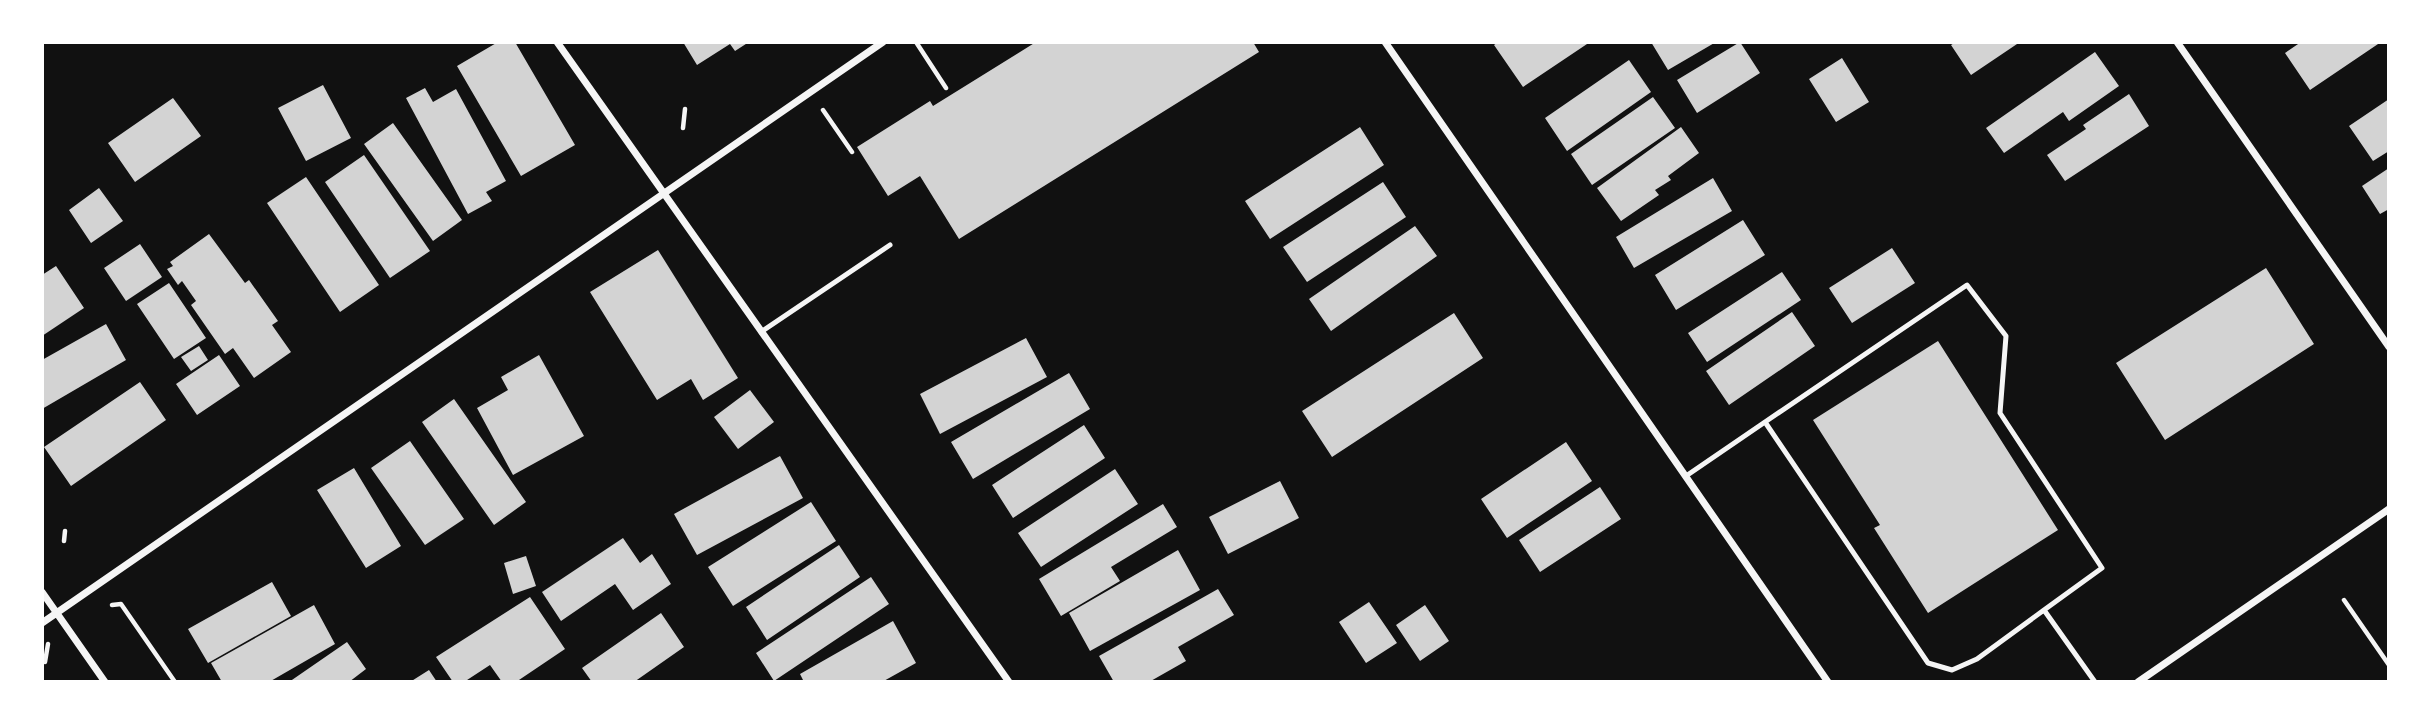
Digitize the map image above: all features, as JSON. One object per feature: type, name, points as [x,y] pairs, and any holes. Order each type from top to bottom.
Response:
[{"type":"street","points":[[557,42],[1009,682]]},
{"type":"street","points":[[42,624],[883,42]]},
{"type":"street","points":[[1385,42],[1828,682]]},
{"type":"street","points":[[2177,42],[2389,347]]},
{"type":"street","points":[[2138,682],[2389,509]]},
{"type":"street","points":[[42,592],[105,682]]},
{"type":"lane","points":[[761,332],[890,245]]},
{"type":"lane","points":[[1686,476],[1765,422],[1967,285],[2006,336],[2000,413],[2102,568],[1977,659],[1952,670],[1928,663],[1765,422]]},
{"type":"lane","points":[[2044,610],[2095,682]]},
{"type":"path","points":[[916,42],[946,88]]},
{"type":"path","points":[[820,106],[852,152]]},
{"type":"path","points":[[683,128],[685,109]]},
{"type":"path","points":[[64,541],[65,531]]},
{"type":"path","points":[[2344,600],[2389,665]]},
{"type":"path","points":[[121,604],[175,682]]},
{"type":"path","points":[[45,662],[48,643]]},
{"type":"building","points":[[498,42],[515,42],[575,145],[521,176],[457,66]]},
{"type":"building","points":[[683,42],[749,42],[735,51],[730,44],[697,65]]},
{"type":"building","points":[[1036,42],[1253,42],[1259,52],[959,239],[920,176],[888,196],[857,147],[930,101],[933,106]]},
{"type":"building","points":[[1498,42],[1590,42],[1523,87],[1494,45]]},
{"type":"building","points":[[1651,42],[1716,42],[1668,70]]},
{"type":"building","points":[[1740,42],[1760,73],[1697,113],[1677,80]]},
{"type":"building","points":[[1956,42],[2020,42],[1971,75],[1951,45]]},
{"type":"building","points":[[2301,42],[2381,42],[2310,90],[2285,53]]},
{"type":"building","points":[[2095,52],[2119,86],[2069,121],[2063,112],[2004,153],[1986,128]]},
{"type":"building","points":[[1842,58],[1869,102],[1836,122],[1809,79]]},
{"type":"building","points":[[1629,60],[1651,92],[1567,151],[1545,118]]},
{"type":"building","points":[[323,85],[351,138],[306,161],[278,108]]},
{"type":"building","points":[[425,88],[433,102],[456,89],[506,181],[486,192],[492,201],[468,214],[406,98]]},
{"type":"building","points":[[2129,94],[2149,126],[2065,181],[2047,155],[2086,129],[2083,125]]},
{"type":"building","points":[[1653,97],[1675,128],[1592,185],[1571,154]]},
{"type":"building","points":[[173,98],[201,136],[135,182],[108,143]]},
{"type":"building","points":[[2389,99],[2389,151],[2373,161],[2349,126]]},
{"type":"building","points":[[393,123],[462,220],[433,241],[364,144]]},
{"type":"building","points":[[1360,127],[1384,165],[1270,239],[1245,201]]},
{"type":"building","points":[[1681,127],[1699,153],[1668,176],[1671,180],[1655,190],[1659,195],[1621,221],[1597,188]]},
{"type":"building","points":[[364,155],[430,251],[390,278],[325,182]]},
{"type":"building","points":[[2389,168],[2389,209],[2380,214],[2362,186]]},
{"type":"building","points":[[306,177],[379,285],[340,312],[267,203]]},
{"type":"building","points":[[1713,178],[1732,211],[1634,268],[1616,237]]},
{"type":"building","points":[[1383,182],[1406,217],[1307,282],[1283,247]]},
{"type":"building","points":[[99,188],[123,221],[91,243],[69,210]]},
{"type":"building","points":[[1743,220],[1765,255],[1676,310],[1655,275]]},
{"type":"building","points":[[1415,226],[1437,256],[1331,331],[1309,299]]},
{"type":"building","points":[[209,234],[245,283],[249,280],[278,321],[272,325],[291,352],[254,378],[233,348],[225,354],[191,305],[196,301],[182,281],[178,285],[167,269],[173,266],[170,262]]},
{"type":"building","points":[[140,244],[162,277],[126,301],[104,268]]},
{"type":"building","points":[[1892,248],[1915,283],[1852,323],[1829,288]]},
{"type":"building","points":[[658,250],[738,378],[703,400],[691,379],[657,400],[590,292]]},
{"type":"building","points":[[56,266],[84,308],[42,336],[42,275]]},
{"type":"building","points":[[2266,268],[2314,344],[2165,440],[2116,363]]},
{"type":"building","points":[[1782,272],[1801,300],[1707,362],[1688,333]]},
{"type":"building","points":[[169,283],[206,338],[174,359],[137,304]]},
{"type":"building","points":[[1792,312],[1815,346],[1729,405],[1706,371]]},
{"type":"building","points":[[1454,313],[1483,358],[1332,457],[1302,411]]},
{"type":"building","points":[[106,324],[126,360],[42,409],[42,360]]},
{"type":"building","points":[[1026,338],[1047,377],[940,434],[920,394]]},
{"type":"building","points":[[1938,341],[2058,530],[1928,613],[1874,528],[1880,525],[1813,420]]},
{"type":"building","points":[[199,346],[208,360],[191,371],[181,357]]},
{"type":"building","points":[[219,355],[240,386],[197,415],[176,384]]},
{"type":"building","points":[[539,355],[584,436],[513,475],[477,408],[508,390],[501,377]]},
{"type":"building","points":[[1069,373],[1090,409],[973,479],[951,442]]},
{"type":"building","points":[[140,382],[166,420],[71,486],[44,447]]},
{"type":"building","points":[[750,390],[774,422],[738,449],[714,417]]},
{"type":"building","points":[[454,399],[526,502],[494,525],[422,422]]},
{"type":"building","points":[[1084,425],[1105,458],[1013,518],[992,485]]},
{"type":"building","points":[[410,441],[464,519],[425,545],[371,468]]},
{"type":"building","points":[[1566,442],[1592,481],[1507,538],[1481,499]]},
{"type":"building","points":[[780,456],[803,498],[697,555],[674,514]]},
{"type":"building","points":[[354,468],[401,546],[366,568],[317,490]]},
{"type":"building","points":[[1115,469],[1138,504],[1041,567],[1018,533]]},
{"type":"building","points":[[1280,481],[1299,518],[1228,554],[1209,517]]},
{"type":"building","points":[[1600,487],[1621,519],[1540,572],[1519,540]]},
{"type":"building","points":[[811,502],[836,541],[733,606],[708,567]]},
{"type":"building","points":[[1163,504],[1177,527],[1111,567],[1120,581],[1061,616],[1039,579]]},
{"type":"building","points":[[623,538],[640,563],[652,554],[671,584],[633,610],[615,584],[561,621],[542,592]]},
{"type":"building","points":[[839,545],[860,577],[767,640],[746,607]]},
{"type":"building","points":[[1178,550],[1200,590],[1090,651],[1069,613]]},
{"type":"building","points":[[526,556],[536,586],[513,594],[504,563]]},
{"type":"building","points":[[871,577],[889,604],[774,681],[756,653]]},
{"type":"building","points":[[272,582],[291,616],[208,663],[188,629]]},
{"type":"building","points":[[1218,589],[1234,615],[1178,647],[1186,661],[1149,682],[1114,682],[1099,656]]},
{"type":"building","points":[[530,597],[565,649],[516,682],[502,682],[490,665],[464,682],[453,682],[436,657]]},
{"type":"building","points":[[1369,602],[1397,643],[1366,663],[1339,622]]},
{"type":"building","points":[[314,605],[335,644],[269,682],[222,682],[211,663]]},
{"type":"building","points":[[1425,605],[1449,641],[1420,661],[1396,625]]},
{"type":"building","points":[[661,613],[684,647],[634,682],[592,682],[582,668]]},
{"type":"building","points":[[893,621],[916,663],[882,682],[804,682],[800,674]]},
{"type":"building","points":[[347,642],[366,669],[349,682],[289,682]]},
{"type":"building","points":[[429,670],[437,682],[410,682]]}]
